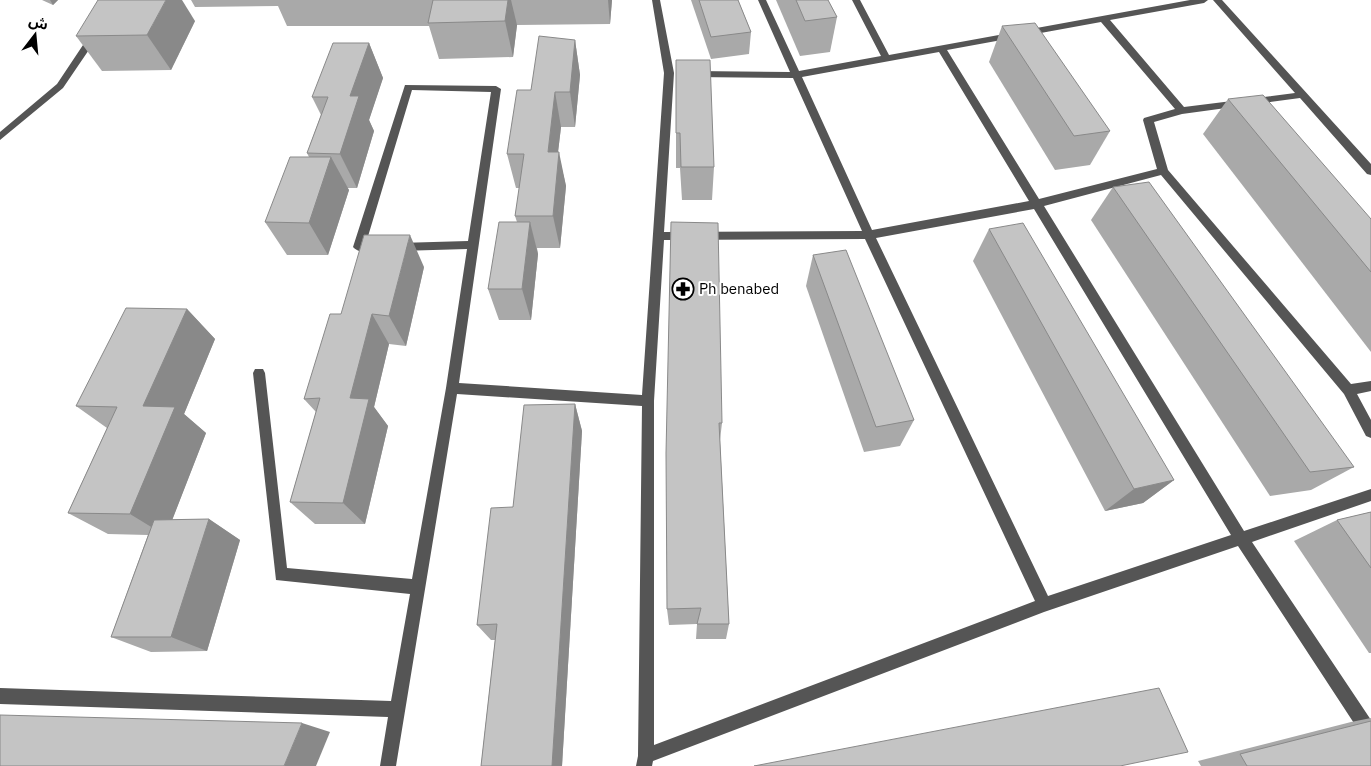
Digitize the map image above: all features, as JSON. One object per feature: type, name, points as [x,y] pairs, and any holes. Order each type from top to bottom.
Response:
[{"type":"street","points":[[656,0],[678,73],[658,236],[648,401],[645,761],[1044,605],[1371,494]]},
{"type":"street","points":[[762,0],[868,234],[1044,605]]},
{"type":"street","points":[[856,0],[886,58]]},
{"type":"street","points":[[678,73],[796,75],[1204,0]]},
{"type":"street","points":[[1217,0],[1370,169]]},
{"type":"street","points":[[1104,19],[1182,111]]},
{"type":"street","points":[[0,137],[60,86],[100,25]]},
{"type":"street","points":[[941,48],[1241,538],[1371,734]]},
{"type":"street","points":[[388,766],[452,388],[496,90],[408,87],[359,248],[473,245]]},
{"type":"street","points":[[1302,96],[1182,111],[1148,120],[1163,171],[1348,390],[1371,432]]},
{"type":"street","points":[[658,236],[868,234],[1037,204],[1163,171]]},
{"type":"street","points":[[259,373],[281,575],[418,587]]},
{"type":"street","points":[[1348,390],[1371,386]]},
{"type":"street","points":[[452,388],[648,401]]},
{"type":"street","points":[[0,696],[397,709]]},
{"type":"building","points":[[98,0],[166,0],[147,35],[76,36]]},
{"type":"building","points":[[433,0],[508,0],[505,21],[428,23]]},
{"type":"building","points":[[699,0],[738,0],[751,32],[711,37]]},
{"type":"building","points":[[796,0],[828,0],[837,17],[805,21]]},
{"type":"building","points":[[1035,23],[1110,131],[1074,136],[1002,26]]},
{"type":"building","points":[[539,36],[575,40],[570,92],[555,92],[548,152],[559,152],[553,216],[515,216],[524,154],[507,154],[517,90],[531,90]]},
{"type":"building","points":[[333,43],[369,43],[350,96],[359,96],[340,154],[307,153],[328,97],[312,97]]},
{"type":"building","points":[[676,60],[710,60],[714,167],[681,167],[680,133],[676,133]]},
{"type":"building","points":[[1263,95],[1371,219],[1371,272],[1228,99]]},
{"type":"building","points":[[290,157],[331,157],[309,223],[265,222]]},
{"type":"building","points":[[1149,182],[1354,467],[1310,472],[1113,187]]},
{"type":"building","points":[[499,222],[530,222],[522,289],[488,289]]},
{"type":"building","points":[[671,222],[718,223],[722,423],[719,423],[729,624],[697,624],[701,608],[667,609],[666,453]]},
{"type":"building","points":[[1023,223],[1174,480],[1134,489],[989,229]]},
{"type":"building","points":[[364,235],[410,235],[389,316],[372,314],[350,398],[369,399],[343,503],[290,502],[320,398],[304,399],[330,314],[341,314]]},
{"type":"building","points":[[846,250],[914,420],[876,427],[813,255]]},
{"type":"building","points":[[126,308],[187,309],[143,406],[175,407],[130,514],[68,513],[117,407],[76,406]]},
{"type":"building","points":[[575,404],[552,766],[481,766],[497,624],[477,625],[491,508],[513,507],[524,405]]},
{"type":"building","points":[[1371,512],[1371,568],[1337,520]]},
{"type":"building","points":[[209,519],[171,637],[111,637],[154,520]]},
{"type":"building","points":[[1159,688],[1188,752],[1120,766],[754,766]]},
{"type":"building","points":[[0,715],[302,723],[284,766],[0,766]]},
{"type":"building","points":[[1371,721],[1371,766],[1247,766],[1240,754]]},
{"type":"place","name":"Ph benabed","points":[[683,289]]}]
